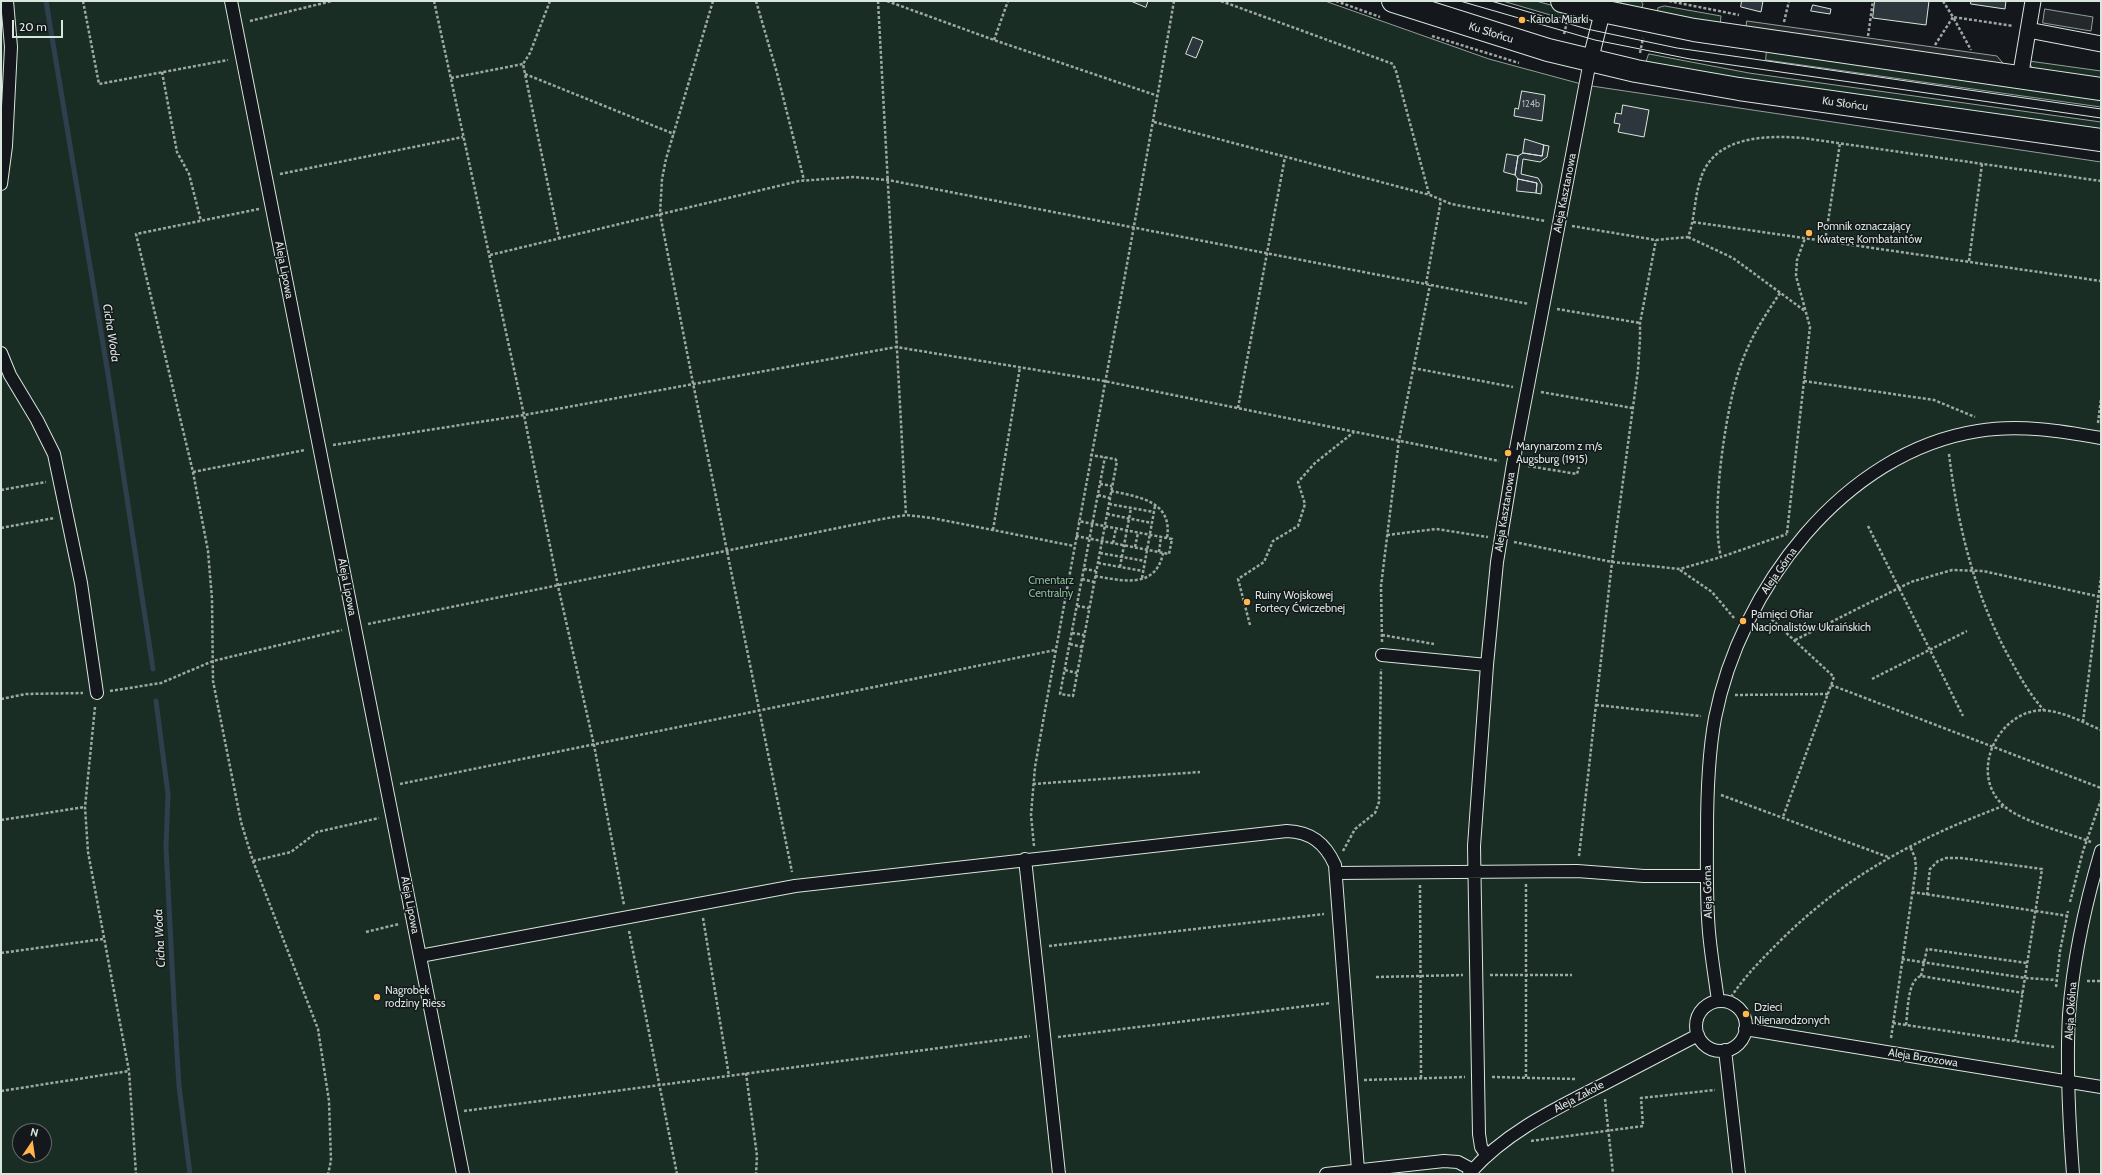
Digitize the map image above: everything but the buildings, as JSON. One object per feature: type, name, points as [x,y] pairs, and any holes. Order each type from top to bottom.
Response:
[{"type":"main road","name":"Ku Słońcu","points":[[1392,1],[1469,26],[1590,61],[1739,89],[2101,140]]},
{"type":"main road","points":[[1565,8],[1603,6],[1741,38],[2101,89]]},
{"type":"street","points":[[1,184],[6,146],[11,47],[8,1]]},
{"type":"street","name":"Aleja Lipowa","points":[[230,1],[236,24],[464,1174]]},
{"type":"street","points":[[2020,78],[2024,28],[2033,1]]},
{"type":"street","points":[[1590,61],[1603,6]]},
{"type":"street","points":[[2024,28],[2099,44]]},
{"type":"street","name":"Aleja Kasztanowa","points":[[1487,1156],[1481,1147],[1479,1134],[1474,846],[1487,665],[1500,539],[1590,61]]},
{"type":"street","points":[[1,353],[10,375],[37,420],[54,454],[81,583],[97,692]]},
{"type":"street","name":"Aleja Górna","points":[[1723,1001],[1709,931],[1707,876],[1708,764],[1715,717],[1726,672],[1756,605],[1773,576],[1802,538],[1840,500],[1876,472],[1913,452],[1947,438],[1979,431],[2003,428],[2024,428],[2098,438]]},
{"type":"street","points":[[1382,655],[1487,665]]},
{"type":"street","points":[[420,956],[795,886],[1287,831],[1306,834],[1315,838],[1327,850],[1336,871],[1358,1170]]},
{"type":"street","name":"Aleja Okólna","points":[[2073,1174],[2068,1082],[2068,1049],[2072,980],[2082,919],[2097,847]]},
{"type":"street","points":[[1030,859],[1035,948],[1059,1174]]},
{"type":"street","points":[[1336,871],[1577,871],[1644,876],[1707,876]]},
{"type":"street","points":[[1723,1001],[1735,1006],[1742,1013],[1745,1029],[1739,1042],[1733,1047],[1725,1050],[1711,1048],[1704,1044],[1698,1035],[1696,1021],[1699,1013],[1708,1005],[1723,1001]]},
{"type":"street","name":"Aleja Brzozowa","points":[[1745,1029],[2101,1087]]},
{"type":"street","name":"Aleja Zakole","points":[[1471,1172],[1487,1156],[1526,1126],[1698,1035]]},
{"type":"street","points":[[1725,1050],[1739,1174]]},
{"type":"street","points":[[1326,1174],[1444,1161],[1458,1162],[1471,1172]]},
{"type":"path","points":[[83,1],[99,84],[242,57]]},
{"type":"path","points":[[236,24],[332,1]]},
{"type":"path","points":[[434,1],[524,415],[558,586],[594,745],[626,917],[677,1174]]},
{"type":"path","points":[[550,1],[530,53],[524,64],[559,238]]},
{"type":"path","points":[[713,1],[662,179],[660,214],[795,886]]},
{"type":"path","points":[[756,1],[778,73],[804,180]]},
{"type":"path","points":[[878,1],[906,515]]},
{"type":"path","points":[[887,1],[994,40],[1158,96]]},
{"type":"path","points":[[994,40],[1008,1]]},
{"type":"path","points":[[1030,859],[1033,784],[1078,521],[1154,122],[1174,1]]},
{"type":"path","points":[[1221,1],[1393,64],[1430,195]]},
{"type":"path","points":[[1784,22],[1789,1]]},
{"type":"path","points":[[1868,36],[1873,1]]},
{"type":"path","points":[[1943,1],[1971,50]]},
{"type":"path","points":[[1562,40],[1565,8]]},
{"type":"path","points":[[1953,17],[2024,28]]},
{"type":"path","points":[[1935,44],[1953,17]]},
{"type":"path","points":[[1639,56],[1644,33]]},
{"type":"path","points":[[451,78],[524,64]]},
{"type":"path","points":[[162,72],[177,152],[189,174],[201,221]]},
{"type":"path","points":[[525,74],[674,134]]},
{"type":"path","points":[[1154,122],[1430,195],[1458,206],[1656,240],[1688,238],[1733,258],[1806,312]]},
{"type":"path","points":[[266,177],[463,137]]},
{"type":"path","points":[[1688,238],[1693,222],[1699,182],[1707,163],[1725,148],[1737,142],[1765,137],[1803,138],[2101,181]]},
{"type":"path","points":[[1825,241],[1840,143]]},
{"type":"path","points":[[1238,408],[1285,157]]},
{"type":"path","points":[[1969,261],[1982,164]]},
{"type":"path","points":[[490,255],[804,180],[853,177],[888,180],[1430,285],[1640,323]]},
{"type":"path","points":[[1426,284],[1441,200]]},
{"type":"path","points":[[272,206],[136,234],[193,472],[208,551],[213,681],[241,822],[253,861],[318,1029],[328,1101],[331,1161],[328,1174]]},
{"type":"path","points":[[1693,222],[2101,280]]},
{"type":"path","points":[[1787,534],[1810,327],[1796,276],[1797,260],[1805,238]]},
{"type":"path","points":[[1577,871],[1612,562],[1638,370],[1640,323],[1656,240]]},
{"type":"path","points":[[1336,871],[1354,829],[1375,813],[1379,802],[1382,655],[1381,586],[1399,440],[1430,285]]},
{"type":"path","points":[[1721,557],[1716,528],[1723,458],[1734,387],[1738,370],[1752,336],[1780,293]]},
{"type":"path","points":[[193,472],[320,448],[524,415],[896,347],[1104,381],[1513,464],[1577,474],[1579,467]]},
{"type":"path","points":[[993,530],[1020,367]]},
{"type":"path","points":[[1804,381],[1934,400],[2003,428]]},
{"type":"path","points":[[2098,438],[2101,399]]},
{"type":"path","points":[[1250,625],[1238,580],[1264,562],[1273,542],[1298,526],[1304,504],[1298,482],[1316,463],[1354,431]]},
{"type":"path","points":[[1947,438],[1956,509],[1971,570],[1982,600],[2004,647],[2020,676],[2044,710]]},
{"type":"path","points":[[1090,455],[1115,459],[1117,461],[1073,696],[1060,694],[1105,458]]},
{"type":"path","points":[[1,490],[59,479]]},
{"type":"path","points":[[1100,484],[1112,486]]},
{"type":"path","points":[[1111,491],[1137,497],[1155,506],[1167,518],[1169,526],[1167,538]]},
{"type":"path","points":[[1098,495],[1110,498]]},
{"type":"path","points":[[1109,504],[1154,512]]},
{"type":"path","points":[[1142,579],[1155,506]]},
{"type":"path","points":[[1120,567],[1131,508]]},
{"type":"path","points":[[1107,514],[1152,523]]},
{"type":"path","points":[[1,699],[26,694],[97,692],[161,683],[213,661],[355,626],[906,515],[932,518],[1074,546]]},
{"type":"path","points":[[1,528],[67,516]]},
{"type":"path","points":[[1076,536],[1169,554],[1172,539],[1078,521]]},
{"type":"path","points":[[1868,526],[1963,716]]},
{"type":"path","points":[[1113,543],[1116,528]]},
{"type":"path","points":[[1387,536],[1436,529],[1500,539],[1612,562],[1680,569],[1721,557],[1787,534],[1802,538]]},
{"type":"path","points":[[1135,548],[1138,533]]},
{"type":"path","points":[[1158,552],[1161,537]]},
{"type":"path","points":[[1100,552],[1145,562]]},
{"type":"path","points":[[1095,576],[1116,580],[1142,579],[1155,573],[1159,567],[1163,553]]},
{"type":"path","points":[[1098,563],[1143,571]]},
{"type":"path","points":[[1084,569],[1096,571]]},
{"type":"path","points":[[1680,569],[1712,592],[1744,630]]},
{"type":"path","points":[[1795,640],[1899,588],[1942,572],[1971,570],[2100,596]]},
{"type":"path","points":[[2083,722],[2100,596],[2101,577]]},
{"type":"path","points":[[1082,579],[1094,582]]},
{"type":"path","points":[[1756,605],[1834,677],[1783,817]]},
{"type":"path","points":[[1077,606],[1089,608]]},
{"type":"path","points":[[1872,679],[1967,631]]},
{"type":"path","points":[[1072,633],[1084,635]]},
{"type":"path","points":[[1382,635],[1442,645]]},
{"type":"path","points":[[1070,644],[1082,647]]},
{"type":"path","points":[[387,787],[1056,650]]},
{"type":"path","points":[[1065,670],[1077,673]]},
{"type":"path","points":[[1831,685],[1991,748],[2101,788]]},
{"type":"path","points":[[97,692],[85,807],[88,852],[129,1072],[136,1174]]},
{"type":"path","points":[[1720,696],[1828,694]]},
{"type":"path","points":[[1596,705],[1715,717]]},
{"type":"path","points":[[2097,847],[2018,815],[2003,806],[1990,783],[1988,766],[1991,748],[2001,732],[2015,719],[2034,711],[2044,710],[2083,722],[2101,730]]},
{"type":"path","points":[[1033,784],[1200,772]]},
{"type":"path","points":[[1707,790],[1888,857]]},
{"type":"path","points":[[1723,1001],[1803,919],[1837,891],[1888,857],[1941,831],[2003,806]]},
{"type":"path","points":[[1,820],[85,807]]},
{"type":"path","points":[[253,861],[291,852],[317,832],[392,815]]},
{"type":"path","points":[[1888,1052],[1916,863],[1910,846]]},
{"type":"path","points":[[1927,894],[1930,869],[1938,861],[1946,858],[1962,858],[2042,869],[2015,1041]]},
{"type":"path","points":[[1526,871],[1526,1078]]},
{"type":"path","points":[[1420,872],[1421,1079]]},
{"type":"path","points":[[1912,892],[2082,919]]},
{"type":"path","points":[[700,903],[729,1076]]},
{"type":"path","points":[[1035,948],[1339,912]]},
{"type":"path","points":[[366,932],[413,921]]},
{"type":"path","points":[[1,953],[103,939]]},
{"type":"path","points":[[1921,976],[1927,949],[2027,964]]},
{"type":"path","points":[[1902,959],[2025,978],[2101,981]]},
{"type":"path","points":[[1906,1025],[1912,983],[1916,977],[1921,976],[2023,993]]},
{"type":"path","points":[[452,1112],[746,1073],[1044,1036],[1346,1001]]},
{"type":"path","points":[[1893,1024],[2068,1049]]},
{"type":"path","points":[[1,1091],[129,1072]]},
{"type":"path","points":[[746,1073],[757,1156],[756,1174]]},
{"type":"path","points":[[1603,1084],[1613,1174]]},
{"type":"path","points":[[1531,1141],[1643,1126],[1641,1098],[1729,1089]]},
{"type":"green space","name":"Cmentarz Centralny","points":[[1,1],[1325,1],[1489,59],[1585,85],[2101,162],[2101,1174],[1,1174]]},
{"type":"green space","points":[[1503,1],[1536,1],[1565,9],[1562,18]]},
{"type":"green space","points":[[1620,1],[1641,1],[1643,4],[1641,11],[1625,7]]},
{"type":"green space","points":[[1665,6],[1721,16],[1720,26],[1657,14],[1658,8]]},
{"type":"green space","points":[[1767,49],[2101,96],[2101,107],[1766,60]]},
{"type":"green space","points":[[1649,54],[1749,73],[2101,122],[2101,132],[1816,91],[1646,63]]},
{"type":"green space","points":[[2029,61],[2101,71],[2101,81],[2034,71]]},
{"type":"shaded area","points":[[2045,9],[2093,17],[2091,31],[2043,23]]},
{"type":"shaded area","points":[[1747,21],[1997,56],[2007,68],[1746,31]]},
{"type":"waterway","name":"Cicha Woda","points":[[46,1],[109,380],[153,669]]},
{"type":"waterway","name":"Cicha Woda","points":[[156,701],[168,794],[166,847],[174,1004],[179,1086],[190,1174]]},
{"type":"tram line","points":[[1460,1],[1595,40],[1690,59],[2101,118]]},
{"type":"tram line","points":[[1491,1],[1587,29],[1677,48],[2101,109]]},
{"type":"place","name":"Karola Miarki","points":[[1522,20]]},
{"type":"place","name":"Pomnik oznaczający Kwaterę Kombatantów","points":[[1809,233]]},
{"type":"place","name":"Marynarzom z m/s Augsburg (1915)","points":[[1508,453]]},
{"type":"place","name":"Ruiny Wojskowej Fortecy Ćwiczebnej","points":[[1247,602]]},
{"type":"place","name":"Pamięci Ofiar Nacjonalistów Ukraińskich","points":[[1743,621]]},
{"type":"place","name":"Nagrobek rodziny Riess","points":[[377,997]]},
{"type":"place","name":"Dzieci Nienarodzonych","points":[[1746,1014]]}]
